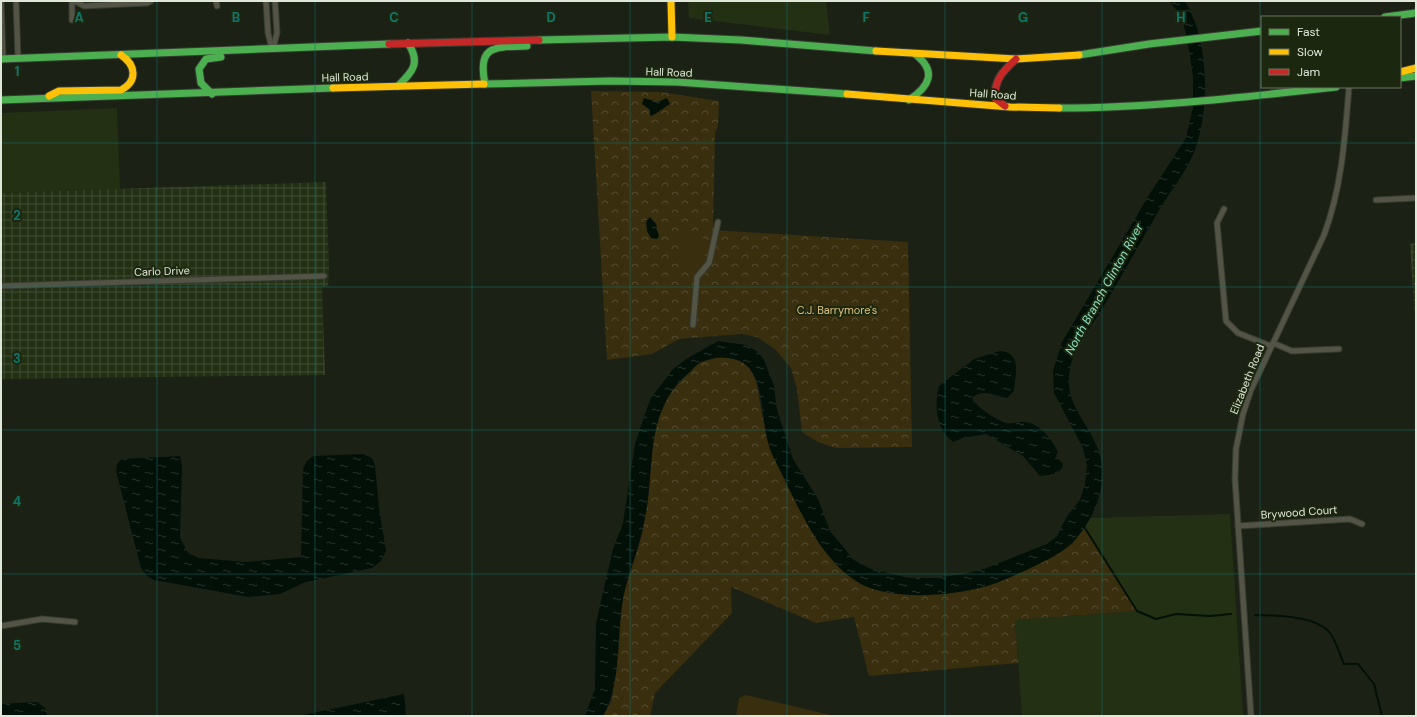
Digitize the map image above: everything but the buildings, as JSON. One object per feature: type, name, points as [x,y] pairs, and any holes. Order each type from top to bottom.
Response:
[{"type":"main road","points":[[671,1],[672,37]]},
{"type":"main road","points":[[1393,16],[1416,13]]},
{"type":"main road","points":[[2,59],[272,50],[408,43],[672,37],[741,40],[915,54],[1016,59],[1076,55],[1149,44],[1261,31]]},
{"type":"main road","points":[[485,84],[482,63],[484,55],[488,51],[500,47],[560,45],[576,38]]},
{"type":"main road","points":[[398,86],[413,70],[416,62],[415,55],[408,43]]},
{"type":"main road","points":[[212,94],[200,83],[199,69],[206,59],[272,50]]},
{"type":"main road","points":[[909,100],[922,90],[928,76],[928,68],[926,63],[915,54]]},
{"type":"main road","points":[[46,97],[59,91],[121,90],[126,88],[134,78],[134,73],[131,63],[121,55]]},
{"type":"main road","points":[[1010,107],[998,102],[995,98],[994,89],[1000,74],[1016,59]]},
{"type":"main road","points":[[1401,72],[1416,68]]},
{"type":"main road","points":[[1401,78],[1416,76]]},
{"type":"main road","name":"Hall Road","points":[[1,100],[46,97],[212,94],[398,86],[581,82],[677,82],[1010,107],[1149,106],[1211,101],[1327,88]]},
{"type":"street","points":[[1,1],[2,59]]},
{"type":"street","points":[[16,1],[18,58]]},
{"type":"street","points":[[72,20],[74,1],[84,6],[146,3],[151,1]]},
{"type":"street","points":[[266,1],[268,33],[272,50]]},
{"type":"street","points":[[272,50],[277,33],[275,1]]},
{"type":"street","name":"Elizabeth Road","points":[[1252,716],[1235,474],[1238,432],[1249,397],[1272,344],[1324,234],[1333,210],[1340,178],[1349,88]]},
{"type":"street","points":[[1376,200],[1416,198]]},
{"type":"street","points":[[1224,209],[1217,222],[1226,321],[1238,332],[1292,351],[1339,349]]},
{"type":"street","points":[[693,325],[696,281],[698,275],[709,263],[718,222]]},
{"type":"street","name":"Carlo Drive","points":[[1,286],[324,276]]},
{"type":"street","name":"Brywood Court","points":[[1238,526],[1350,519],[1362,524]]},
{"type":"street","points":[[1,626],[42,619],[75,622]]},
{"type":"shaded area","points":[[688,1],[826,1],[830,35],[689,18]]},
{"type":"shaded area","points":[[117,108],[120,189],[1,193],[1,113]]},
{"type":"shaded area","points":[[326,182],[329,270],[328,287],[322,287],[325,375],[1,379],[1,193]]},
{"type":"shaded area","points":[[1416,243],[1416,335],[1410,244]]},
{"type":"shaded area","points":[[1230,514],[1243,716],[1022,716],[1015,620],[1137,611],[1084,527],[1091,518]]},
{"type":"green space","name":"C.J. Barrymore's","points":[[591,91],[661,92],[719,101],[718,125],[715,133],[713,230],[908,242],[912,447],[836,448],[818,442],[802,432],[797,389],[791,368],[775,349],[757,337],[742,334],[679,339],[652,354],[607,360]]},
{"type":"green space","points":[[696,232],[704,234],[703,243],[705,258],[700,266],[693,267],[688,266],[685,263],[679,245],[676,241],[683,235]]},
{"type":"green space","points":[[721,357],[739,360],[749,367],[756,381],[763,420],[824,550],[837,565],[862,585],[915,595],[945,593],[987,586],[1072,544],[1084,527],[1137,611],[1015,620],[1018,663],[869,676],[854,617],[816,623],[731,587],[732,613],[655,693],[650,716],[603,716],[612,700],[622,600],[641,537],[649,490],[651,448],[660,415],[671,390],[686,375],[701,362]]},
{"type":"green space","points":[[746,695],[835,716],[736,716],[739,698]]},
{"type":"water","name":"North Branch Clinton River","points":[[1169,1],[1185,1],[1199,34],[1205,73],[1204,112],[1201,130],[1193,156],[1075,351],[1072,360],[1069,382],[1070,393],[1073,403],[1095,441],[1102,464],[1101,488],[1098,500],[1094,511],[1082,532],[1069,546],[1050,559],[991,585],[941,594],[906,595],[889,593],[861,584],[836,564],[816,539],[800,511],[770,449],[765,429],[761,396],[755,377],[750,369],[740,361],[720,357],[701,362],[677,385],[661,411],[654,440],[648,500],[643,528],[623,597],[616,677],[613,690],[609,704],[603,716],[585,716],[595,689],[596,623],[613,549],[623,523],[635,444],[646,411],[651,398],[673,369],[688,358],[718,341],[746,345],[758,352],[764,360],[774,386],[777,410],[793,459],[818,499],[830,531],[854,560],[871,569],[909,578],[935,578],[964,574],[984,569],[1047,544],[1057,536],[1067,516],[1080,500],[1085,484],[1087,466],[1083,448],[1054,393],[1053,371],[1062,342],[1149,195],[1186,138],[1193,107],[1193,77],[1188,43],[1182,17]]},
{"type":"water","points":[[644,98],[657,102],[667,98],[670,104],[652,116],[650,115],[650,110],[642,104]]},
{"type":"water","points":[[650,217],[656,224],[659,236],[657,239],[651,238],[647,231],[646,221]]},
{"type":"water","points":[[1000,351],[1012,356],[1015,360],[1016,372],[1014,391],[1007,398],[985,393],[976,395],[972,398],[973,401],[1002,422],[1030,423],[1044,432],[1058,452],[1056,456],[1063,464],[1058,472],[1040,476],[1023,456],[986,434],[963,438],[953,442],[947,436],[940,424],[937,410],[937,394],[939,386],[974,359]]},
{"type":"water","points":[[363,454],[372,458],[375,465],[379,508],[386,551],[381,561],[372,568],[306,582],[280,594],[248,597],[154,580],[147,576],[141,568],[116,471],[117,464],[122,459],[180,456],[182,467],[180,538],[188,553],[199,558],[245,562],[301,557],[303,469],[307,460],[314,456]]},
{"type":"water","points":[[404,694],[405,716],[298,716]]},
{"type":"water","points":[[37,702],[45,708],[47,716],[1,716],[1,704]]},
{"type":"waterway","points":[[1083,525],[1137,611],[1156,619],[1176,614],[1210,616],[1231,614]]},
{"type":"waterway","points":[[1255,615],[1273,615],[1295,618],[1316,623],[1324,627],[1332,636],[1344,664],[1358,664],[1374,684],[1382,716]]},
{"type":"traffic: fast","points":[[1393,16],[1416,13]]},
{"type":"traffic: fast","points":[[1079,55],[1149,44],[1261,31]]},
{"type":"traffic: fast","points":[[539,40],[672,37],[741,40],[876,51]]},
{"type":"traffic: fast","points":[[398,86],[408,76],[414,66],[414,56],[408,43]]},
{"type":"traffic: fast","points":[[1,59],[389,44]]},
{"type":"traffic: fast","points":[[485,84],[483,71],[486,55],[497,48],[527,46]]},
{"type":"traffic: fast","points":[[909,100],[922,89],[928,78],[926,66],[915,54]]},
{"type":"traffic: fast","points":[[212,94],[201,83],[199,69],[206,59],[221,57]]},
{"type":"traffic: fast","points":[[1401,78],[1416,76]]},
{"type":"traffic: fast","points":[[484,84],[610,81],[677,82],[847,94]]},
{"type":"traffic: fast","points":[[1,100],[333,88]]},
{"type":"traffic: fast","points":[[1059,108],[1094,108],[1163,104],[1327,88]]},
{"type":"traffic: slow","points":[[671,1],[672,37]]},
{"type":"traffic: slow","points":[[876,51],[1016,59],[1079,55]]},
{"type":"traffic: slow","points":[[49,96],[59,91],[121,90],[130,82],[133,73],[130,63],[121,55]]},
{"type":"traffic: slow","points":[[1401,72],[1416,68]]},
{"type":"traffic: slow","points":[[333,88],[484,84]]},
{"type":"traffic: slow","points":[[847,94],[1010,107],[1059,108]]},
{"type":"traffic: jam","points":[[389,44],[539,40]]},
{"type":"traffic: jam","points":[[1005,106],[995,98],[996,86],[1000,76],[1016,59]]}]
